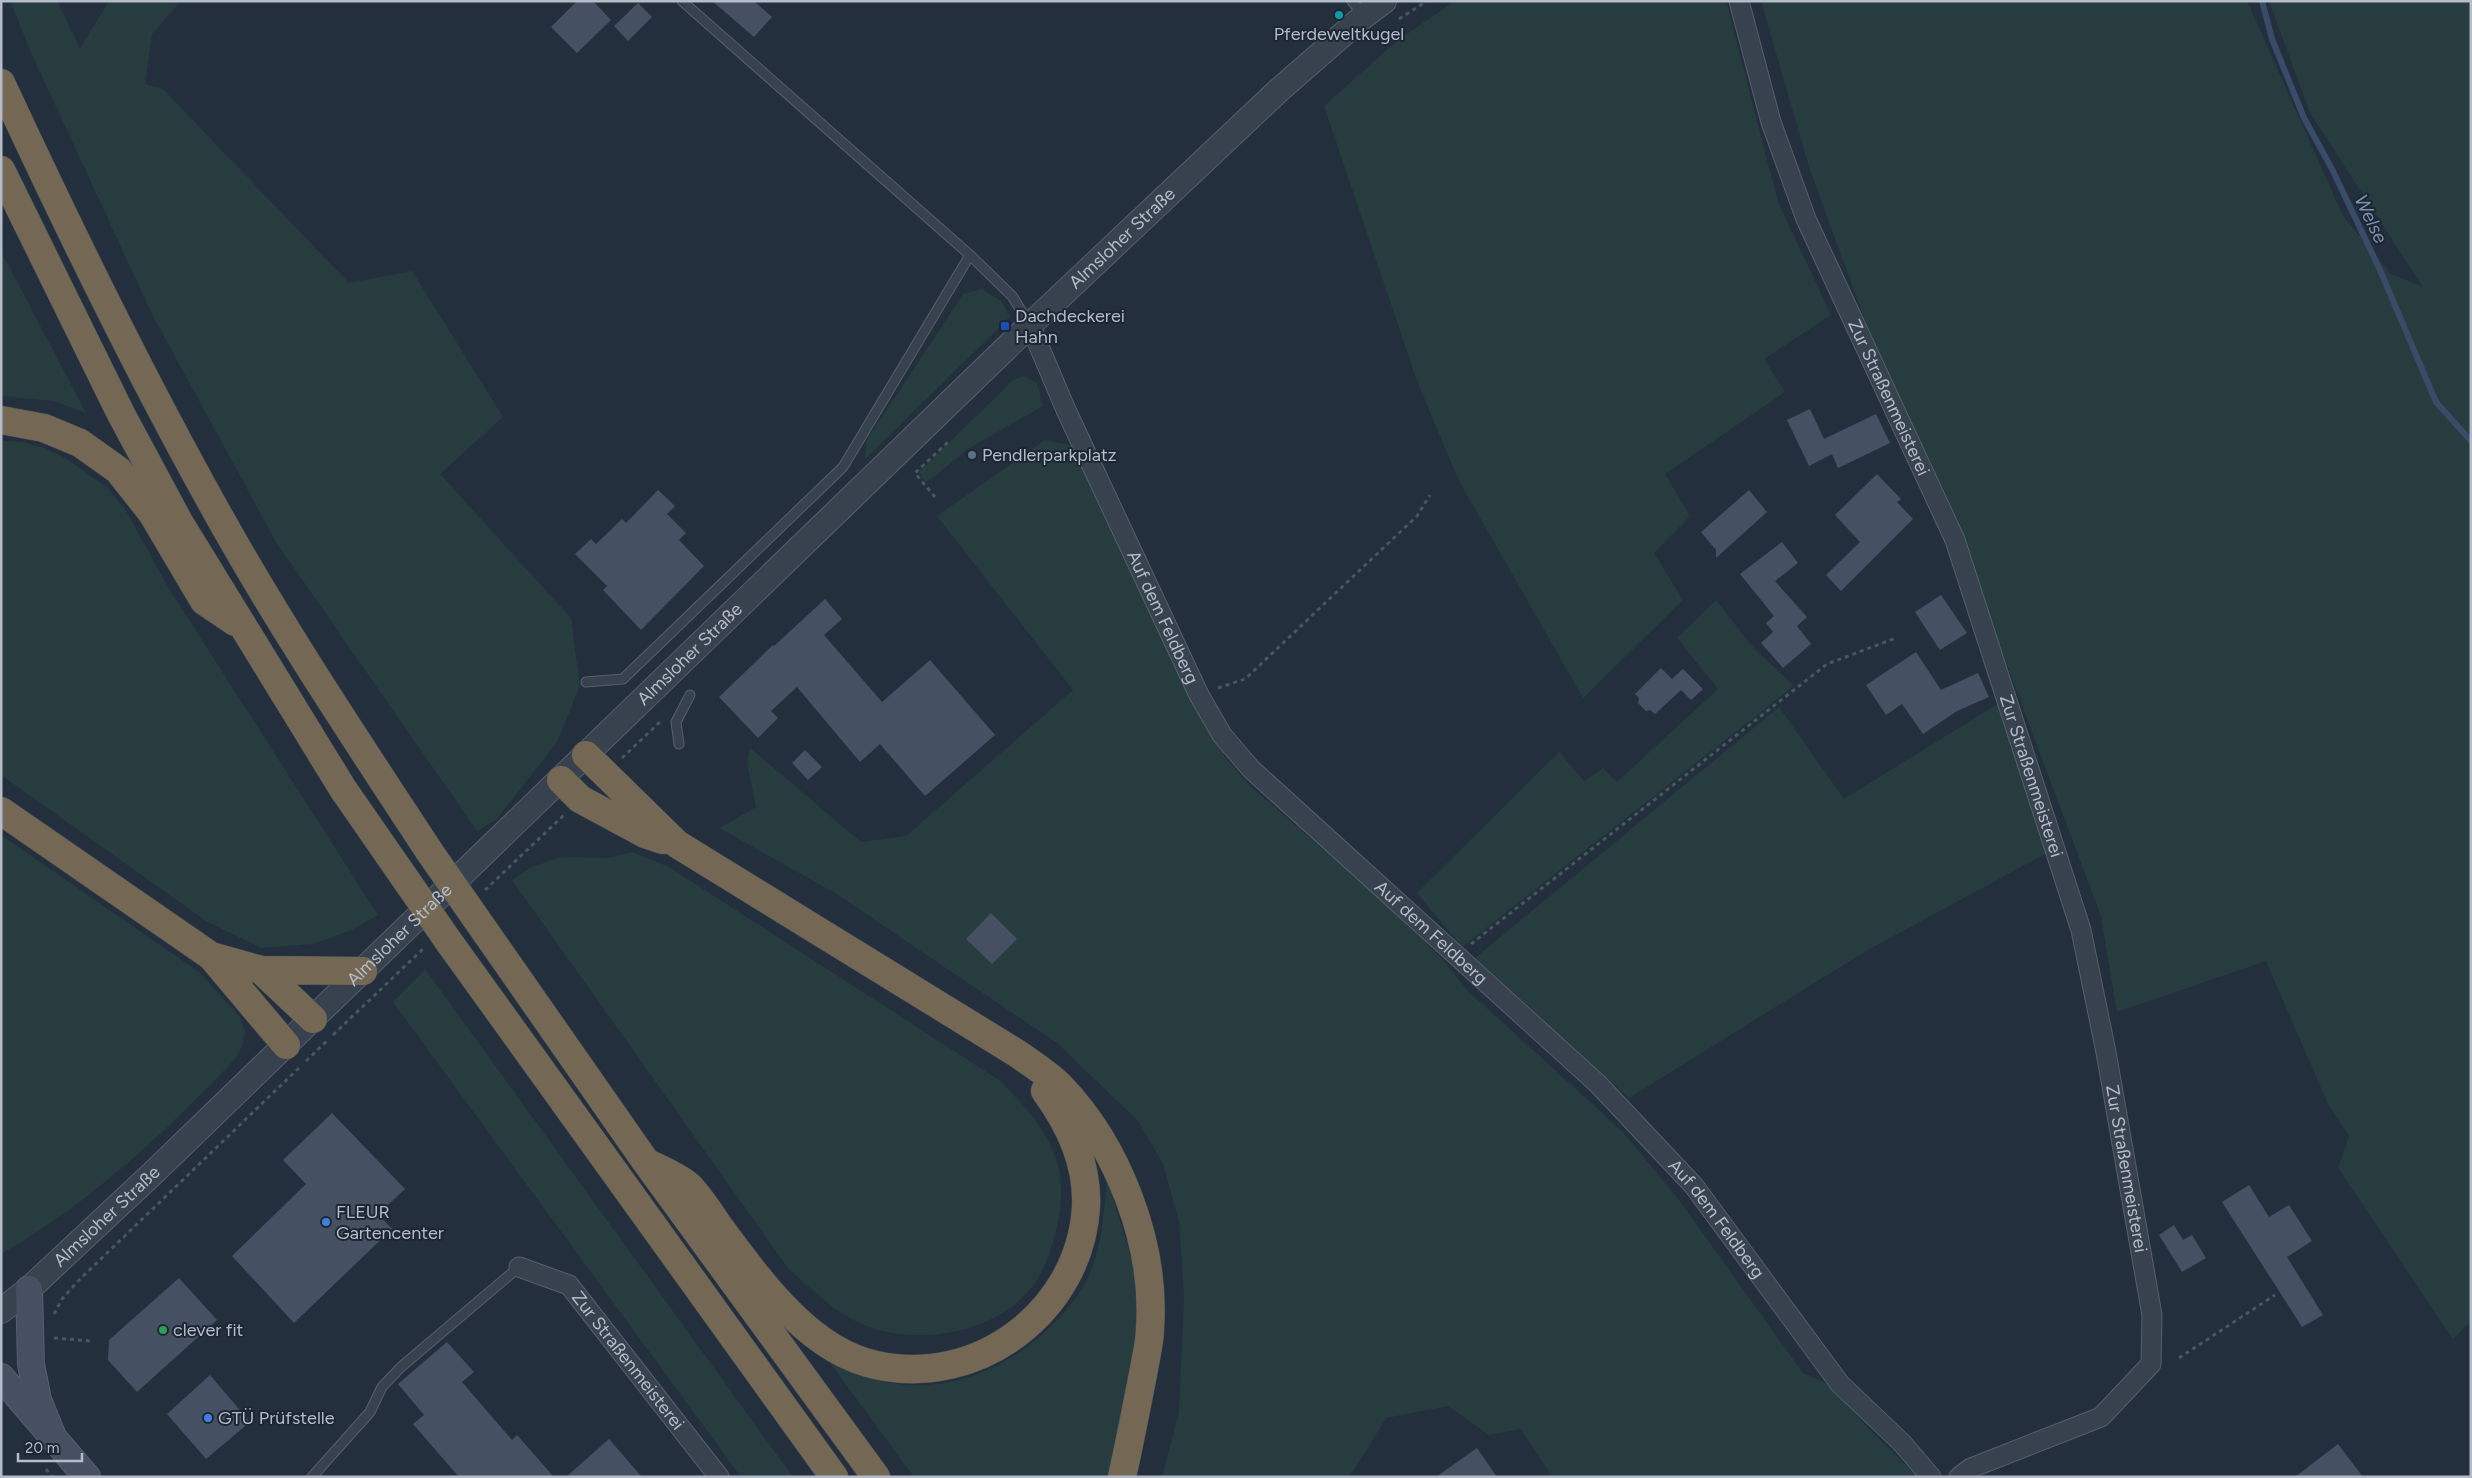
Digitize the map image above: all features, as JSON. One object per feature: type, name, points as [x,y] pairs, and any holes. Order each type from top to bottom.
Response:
[{"type":"highway","points":[[1,82],[97,286],[210,499],[322,689],[429,851],[479,905],[646,1162],[876,1477]]},
{"type":"highway","points":[[1,170],[121,414],[179,522],[343,789],[404,877],[437,944],[834,1477]]},
{"type":"highway","points":[[1,420],[44,428],[80,443],[118,470],[152,513],[204,601],[243,628]]},
{"type":"highway","points":[[586,755],[604,775],[677,844],[1018,1054],[1059,1085],[1084,1114],[1125,1188],[1140,1228],[1149,1273],[1150,1328],[1122,1477]]},
{"type":"highway","points":[[561,780],[580,799],[645,834],[677,844]]},
{"type":"highway","points":[[1,811],[211,956],[286,1045]]},
{"type":"highway","points":[[211,956],[262,970],[363,971]]},
{"type":"highway","points":[[262,970],[313,1019]]},
{"type":"highway","points":[[646,1162],[688,1186],[747,1264],[791,1316],[844,1355],[876,1366],[914,1369],[958,1363],[1002,1345],[1041,1313],[1067,1277],[1080,1245],[1086,1206],[1081,1162],[1073,1136],[1062,1114],[1018,1054]]},
{"type":"main road","points":[[29,1289],[31,1364],[38,1400],[54,1439]]},
{"type":"main road","points":[[1,1377],[87,1477]]},
{"type":"street","name":"Almsloher Straße","points":[[1,1311],[29,1289],[152,1174],[1030,325],[1278,91],[1358,8],[1384,1]]},
{"type":"street","name":"Zur Straßenmeisterei","points":[[1739,1],[1771,122],[1806,219],[1955,540],[2075,911],[2106,1052],[2152,1315],[2152,1364],[2101,1417],[1971,1468],[1959,1477]]},
{"type":"street","name":"Auf dem Feldberg","points":[[1030,325],[1066,410],[1199,695],[1222,735],[1250,769],[1598,1084],[1694,1186],[1840,1384],[1902,1443],[1931,1477]]},
{"type":"street","name":"Zur Straßenmeisterei","points":[[519,1267],[569,1284],[719,1477]]},
{"type":"lane","points":[[682,1],[970,255],[1012,296],[1030,325]]},
{"type":"lane","points":[[586,682],[623,679],[843,467],[970,255]]},
{"type":"lane","points":[[679,744],[676,722],[690,695]]},
{"type":"lane","points":[[312,1477],[370,1412],[382,1387],[401,1367],[519,1267]]},
{"type":"path","points":[[935,497],[915,473],[948,442]]},
{"type":"path","points":[[1199,695],[1245,679],[1417,516],[1430,495]]},
{"type":"path","points":[[1456,956],[1827,664],[1896,638]]},
{"type":"path","points":[[604,775],[650,732]]},
{"type":"path","points":[[479,905],[580,799]]},
{"type":"path","points":[[54,1315],[62,1299],[77,1282],[437,944]]},
{"type":"path","points":[[2179,1358],[2275,1295]]},
{"type":"path","points":[[51,1334],[48,1338],[91,1341]]},
{"type":"green space","points":[[10,1],[57,1],[80,48],[109,1],[181,1],[152,34],[145,84],[163,89],[349,283],[412,271],[503,417],[440,474],[571,618],[580,686],[557,742],[496,820],[477,831],[276,542],[153,316],[33,57]]},
{"type":"green space","points":[[1455,1],[1726,1],[1778,202],[1831,315],[1764,359],[1785,392],[1665,474],[1690,516],[1654,553],[1683,600],[1583,698],[1459,481],[1417,381],[1324,106],[1398,40]]},
{"type":"green space","points":[[1761,1],[2247,1],[2343,216],[2391,274],[2423,287],[2310,113],[2269,1],[2471,1],[2471,1321],[2453,1339],[2338,1168],[2349,1136],[2328,1104],[2266,961],[2117,1012],[2101,916],[1940,486],[1885,375],[1810,170]]},
{"type":"green space","points":[[1,251],[86,413],[53,401],[1,396]]},
{"type":"green space","points":[[982,289],[1001,301],[1010,317],[865,459],[866,441],[963,294]]},
{"type":"green space","points":[[1024,376],[1037,383],[1043,406],[968,449],[926,483],[919,472],[1013,380]]},
{"type":"green space","points":[[1045,440],[1069,445],[1079,454],[1212,736],[1227,760],[1252,788],[1397,913],[1442,959],[1469,992],[1622,1131],[1679,1200],[1803,1373],[1837,1388],[1864,1424],[1918,1477],[1552,1477],[1521,1429],[1489,1435],[1448,1406],[1386,1418],[1353,1472],[1345,1477],[1162,1477],[1179,1412],[1184,1297],[1179,1221],[1163,1164],[1138,1121],[1057,1043],[835,893],[719,828],[756,807],[747,763],[750,748],[861,842],[906,836],[1073,690],[937,516]]},
{"type":"green space","points":[[1,441],[22,442],[45,448],[67,459],[108,488],[125,509],[168,587],[378,915],[352,930],[313,944],[261,948],[206,921],[1,775]]},
{"type":"green space","points":[[1716,600],[1752,646],[1794,686],[1462,947],[1417,893],[1559,752],[1584,781],[1603,768],[1617,782],[1718,689],[1677,638]]},
{"type":"green space","points":[[1999,703],[2049,852],[1866,951],[1629,1098],[1475,958],[1779,707],[1844,799]]},
{"type":"green space","points":[[1,835],[199,972],[240,1017],[245,1031],[242,1047],[234,1060],[181,1114],[125,1166],[65,1213],[1,1254]]},
{"type":"green space","points":[[632,852],[669,867],[999,1080],[1025,1107],[1046,1136],[1059,1167],[1061,1204],[1054,1239],[1048,1257],[1035,1283],[1023,1297],[1007,1310],[969,1328],[947,1333],[904,1334],[883,1331],[853,1320],[824,1300],[788,1268],[512,880],[532,867],[561,857],[608,858]]},
{"type":"green space","points":[[425,969],[793,1477],[741,1477],[393,1002]]},
{"type":"green space","points":[[1107,1178],[1136,1273],[1143,1333],[1109,1477],[914,1477],[825,1356],[870,1378],[901,1384],[924,1385],[948,1383],[970,1377],[1013,1357],[1056,1321],[1086,1282],[1099,1244]]},
{"type":"building","points":[[577,1],[593,1],[611,20],[577,53],[551,27]]},
{"type":"building","points":[[712,1],[754,1],[772,17],[754,37]]},
{"type":"building","points":[[638,3],[652,17],[628,41],[614,26]]},
{"type":"building","points":[[1810,409],[1824,439],[1876,414],[1890,443],[1838,468],[1832,454],[1809,466],[1787,420]]},
{"type":"building","points":[[1877,474],[1901,499],[1897,502],[1913,519],[1841,591],[1826,575],[1860,542],[1835,515]]},
{"type":"building","points":[[658,490],[675,506],[667,514],[686,533],[679,540],[704,566],[641,630],[603,590],[607,586],[575,554],[591,539],[596,544],[622,519],[626,523]]},
{"type":"building","points":[[1749,490],[1767,512],[1716,558],[1716,550],[1701,532]]},
{"type":"building","points":[[1782,542],[1798,563],[1775,581],[1807,617],[1797,626],[1811,644],[1783,668],[1761,643],[1773,632],[1766,623],[1774,616],[1740,574]]},
{"type":"building","points":[[1941,595],[1967,633],[1940,650],[1915,612]]},
{"type":"building","points":[[825,599],[842,619],[824,635],[882,702],[930,660],[995,735],[925,796],[880,744],[860,762],[797,687],[771,711],[778,718],[758,738],[719,697],[773,645]]},
{"type":"building","points":[[1916,652],[1941,690],[1978,673],[1989,697],[1957,711],[1923,734],[1902,704],[1886,715],[1866,685]]},
{"type":"building","points":[[1661,668],[1672,679],[1683,669],[1703,689],[1691,700],[1681,690],[1655,714],[1650,710],[1646,711],[1638,703],[1639,698],[1635,694]]},
{"type":"building","points":[[805,750],[822,767],[808,780],[792,763]]},
{"type":"building","points":[[991,913],[1017,939],[992,964],[966,939]]},
{"type":"building","name":"FLEUR Gartencenter","points":[[332,1113],[405,1189],[378,1214],[392,1229],[294,1323],[232,1256],[306,1184],[283,1160]]},
{"type":"building","points":[[2249,1185],[2269,1217],[2289,1205],[2312,1241],[2287,1257],[2323,1315],[2302,1327],[2222,1202]]},
{"type":"building","points":[[2174,1225],[2183,1240],[2192,1235],[2206,1258],[2182,1272],[2159,1235]]},
{"type":"building","name":"clever fit","points":[[179,1278],[217,1320],[137,1392],[108,1360],[109,1340]]},
{"type":"building","points":[[447,1342],[474,1372],[462,1382],[512,1440],[517,1435],[554,1477],[459,1477],[413,1424],[424,1415],[398,1384]]},
{"type":"building","name":"GTÜ Prüfstelle","points":[[210,1375],[250,1422],[206,1459],[167,1414]]},
{"type":"building","points":[[609,1439],[642,1477],[566,1477]]},
{"type":"building","points":[[2338,1444],[2363,1477],[2295,1477]]},
{"type":"building","points":[[1477,1448],[1497,1477],[1436,1477]]},
{"type":"waterway","name":"Welse","points":[[2262,1],[2272,39],[2304,118],[2332,169],[2380,270],[2436,402],[2471,441]]},
{"type":"place","name":"Pferdeweltkugel","points":[[1339,15]]},
{"type":"place","name":"Dachdeckerei Hahn","points":[[1005,326]]},
{"type":"place","name":"Pendlerparkplatz","points":[[972,455]]},
{"type":"place","name":"FLEUR Gartencenter","points":[[326,1222]]},
{"type":"place","name":"clever fit","points":[[163,1330]]},
{"type":"place","name":"GTÜ Prüfstelle","points":[[208,1418]]}]
